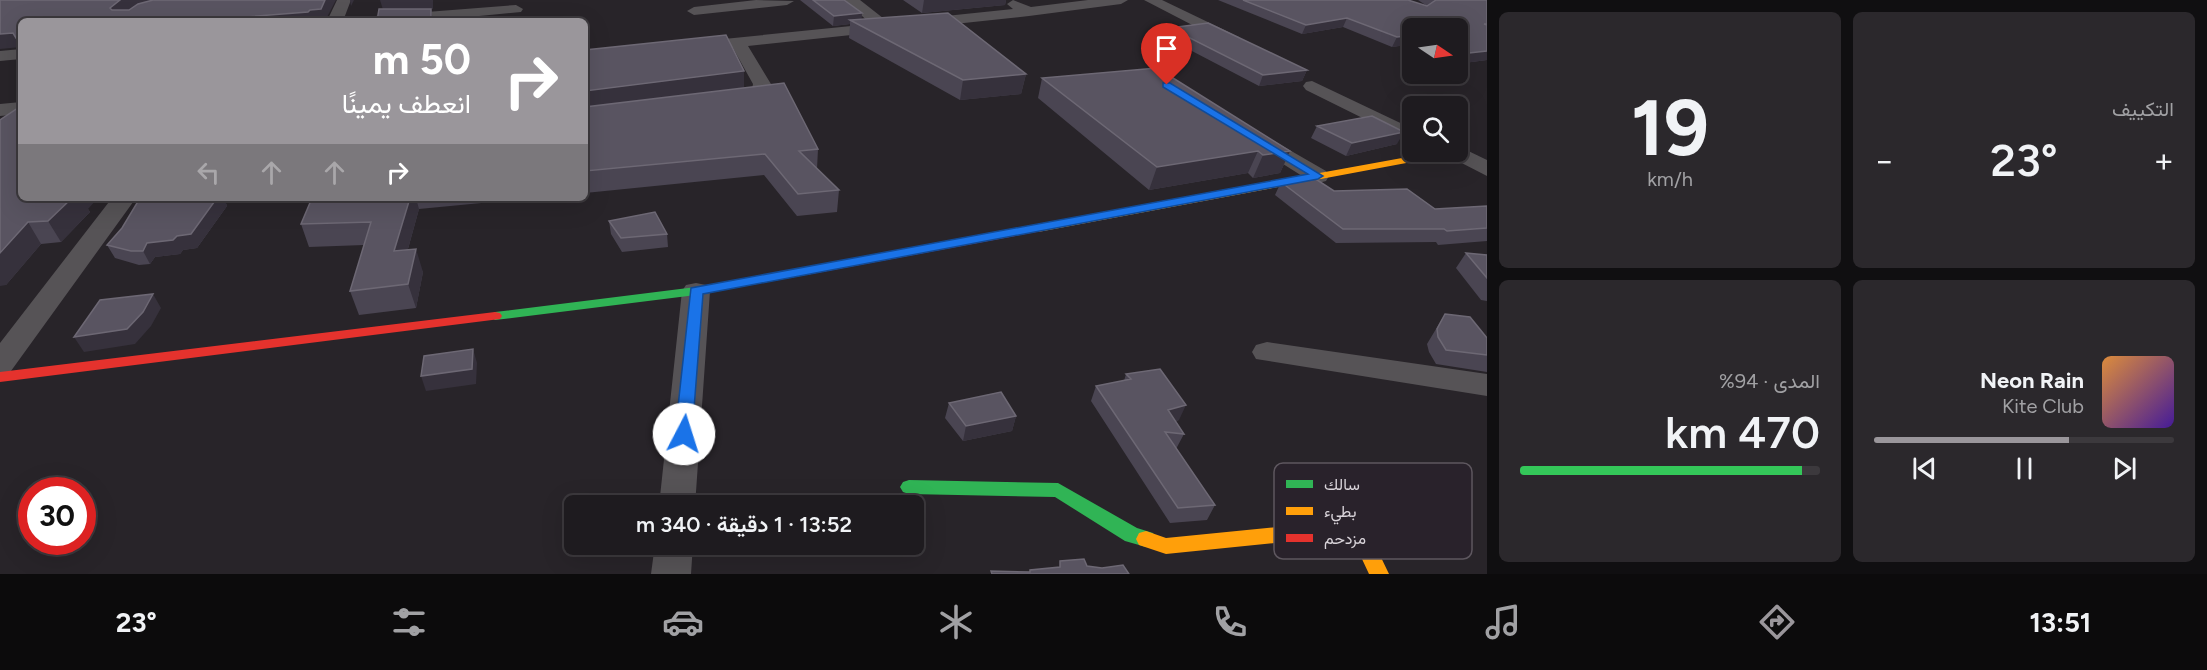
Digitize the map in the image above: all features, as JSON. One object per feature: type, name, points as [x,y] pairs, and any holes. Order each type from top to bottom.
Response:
[{"type":"street","points":[[336,18],[344,0]]},
{"type":"street","points":[[852,0],[885,27]]},
{"type":"street","points":[[1008,0],[1029,12]]},
{"type":"street","points":[[676,49],[1029,12],[1121,0]]},
{"type":"street","points":[[1150,0],[1251,48]]},
{"type":"street","points":[[689,5],[787,1]]},
{"type":"street","points":[[689,5],[730,43],[762,84],[760,92],[743,99],[712,103]]},
{"type":"street","points":[[421,18],[516,10]]},
{"type":"street","points":[[0,56],[18,54]]},
{"type":"street","points":[[1312,86],[1402,131]]},
{"type":"street","points":[[0,110],[18,108]]},
{"type":"street","points":[[1237,128],[1318,176]]},
{"type":"street","points":[[1468,148],[1487,144]]},
{"type":"street","points":[[0,377],[696,291],[1402,160]]},
{"type":"street","points":[[1468,160],[1487,169]]},
{"type":"street","points":[[0,364],[122,201]]},
{"type":"street","points":[[678,495],[696,291]]},
{"type":"street","points":[[1267,352],[1487,385]]},
{"type":"street","points":[[909,487],[1058,490],[1132,535],[1166,546],[1274,535]]},
{"type":"street","points":[[671,574],[673,555]]},
{"type":"street","points":[[1372,559],[1378,574]]},
{"type":"building","points":[[0,0],[120,0],[110,8],[129,10],[138,4],[153,0],[325,0],[321,9],[308,12],[233,18],[18,18],[18,37],[16,38],[13,33],[0,34]]},
{"type":"building","points":[[813,0],[844,0],[862,13],[834,16]]},
{"type":"building","points":[[1243,0],[1408,0],[1427,6],[1436,0],[1487,0],[1487,24],[1484,24],[1487,25],[1487,51],[1468,53],[1468,18],[1402,18],[1402,36],[1397,37],[1347,18],[1306,25]]},
{"type":"building","points":[[379,9],[431,9],[431,18],[378,18]]},
{"type":"building","points":[[948,13],[1026,74],[963,80],[850,20]]},
{"type":"building","points":[[1208,23],[1307,70],[1263,75],[1170,28]]},
{"type":"building","points":[[726,35],[744,71],[588,91],[588,50]]},
{"type":"building","points":[[1157,68],[1290,151],[1263,155],[1258,151],[1157,167],[1042,78]]},
{"type":"building","points":[[784,83],[818,149],[799,151],[839,190],[798,194],[765,154],[588,171],[588,107]]},
{"type":"building","points":[[18,108],[18,201],[69,201],[48,221],[28,222],[0,253],[0,120]]},
{"type":"building","points":[[1372,116],[1402,132],[1352,143],[1317,126]]},
{"type":"building","points":[[1311,176],[1334,191],[1407,189],[1435,209],[1487,206],[1487,228],[1447,231],[1444,229],[1343,229],[1281,182]]},
{"type":"building","points":[[138,201],[215,201],[191,234],[177,236],[173,240],[147,243],[143,251],[131,251],[107,245],[122,228]]},
{"type":"building","points":[[311,201],[409,201],[394,251],[416,249],[408,284],[350,291],[371,222],[301,224]]},
{"type":"building","points":[[655,212],[667,234],[621,238],[609,221]]},
{"type":"building","points":[[1466,253],[1487,255],[1487,278]]},
{"type":"building","points":[[153,294],[143,312],[127,329],[74,337],[100,300]]},
{"type":"building","points":[[1445,314],[1470,317],[1487,338],[1487,355],[1446,350],[1438,337],[1437,329]]},
{"type":"building","points":[[473,349],[472,369],[421,376],[424,356]]},
{"type":"building","points":[[1160,369],[1186,405],[1168,410],[1184,434],[1165,432],[1215,505],[1178,508],[1096,386],[1131,379],[1126,374]]},
{"type":"building","points":[[1001,392],[1016,416],[966,426],[949,403]]},
{"type":"building","points":[[1084,559],[1087,566],[1102,568],[1123,565],[1129,574],[992,574],[991,571],[1030,572],[1030,570],[1060,567],[1060,561]]},
{"type":"traffic: fast","points":[[495,316],[696,291],[806,271]]},
{"type":"traffic: fast","points":[[909,487],[1058,490],[1132,535],[1146,539]]},
{"type":"traffic: slow","points":[[1038,228],[1402,161]]},
{"type":"traffic: slow","points":[[1146,539],[1166,546],[1274,535]]},
{"type":"traffic: slow","points":[[1372,559],[1379,574]]},
{"type":"traffic: jam","points":[[806,271],[1038,228]]},
{"type":"traffic: jam","points":[[0,377],[495,316]]},
{"type":"route","points":[[684,434],[696,291],[1318,176],[1167,85]]}]
